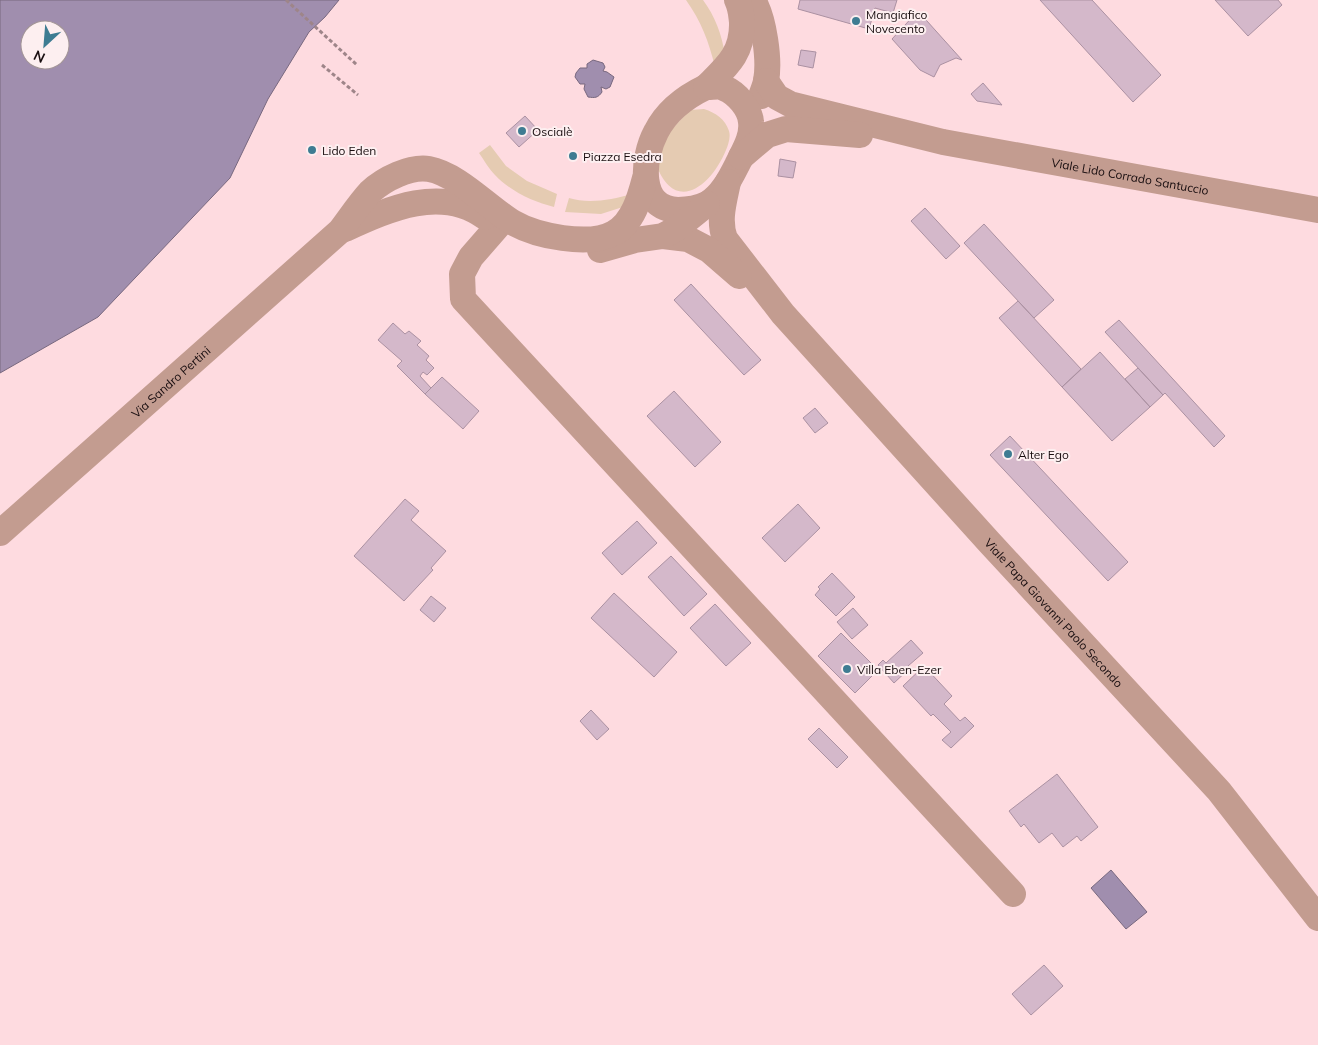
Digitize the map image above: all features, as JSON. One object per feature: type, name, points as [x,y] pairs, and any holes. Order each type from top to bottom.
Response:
[{"type":"street","points":[[714,87],[737,52],[742,34],[741,8],[737,0]]},
{"type":"street","points":[[676,235],[716,197],[728,182],[748,142],[751,122],[768,90],[764,33],[753,0]]},
{"type":"street","points":[[714,87],[743,103],[751,122]]},
{"type":"street","points":[[676,235],[649,189],[647,155],[656,132],[674,108],[690,94],[714,87],[768,90],[790,104],[943,142]]},
{"type":"street","points":[[740,158],[767,135],[786,129],[943,142]]},
{"type":"street","name":"Viale Lido Corrado Santuccio","points":[[943,142],[1318,210]]},
{"type":"street","points":[[340,231],[371,192],[393,177],[415,170],[429,169],[446,176],[478,196],[513,222],[529,230],[577,240],[599,239],[616,233],[649,189]]},
{"type":"street","points":[[415,170],[411,184],[421,201]]},
{"type":"street","points":[[728,182],[722,212],[721,229],[724,240],[783,314]]},
{"type":"street","points":[[649,189],[668,210],[687,210],[707,204]]},
{"type":"street","points":[[340,231],[377,214],[421,201],[441,200],[454,202],[475,210],[522,240],[538,246],[576,253],[599,251],[635,240],[676,235],[709,250],[783,314]]},
{"type":"street","points":[[498,226],[471,257],[462,274],[464,299],[816,683],[1013,894]]},
{"type":"street","name":"Via Sandro Pertini","points":[[0,533],[340,231]]},
{"type":"street","name":"Viale Papa Giovanni Paolo Secondo","points":[[783,314],[989,542],[1219,791],[1318,918]]},
{"type":"path","points":[[286,0],[357,65]]},
{"type":"path","points":[[322,65],[358,95]]},
{"type":"shaded area","points":[[0,0],[339,0],[309,32],[268,99],[230,178],[98,317],[0,373]]},
{"type":"shaded area","points":[[686,0],[703,0],[714,19],[720,33],[725,55],[715,67],[704,32]]},
{"type":"shaded area","points":[[593,60],[603,63],[605,67],[603,71],[614,77],[610,87],[606,89],[601,87],[601,94],[588,97],[584,89],[585,84],[580,84],[575,77],[580,68],[587,68],[587,64]]},
{"type":"shaded area","points":[[704,109],[720,117],[725,123],[730,136],[727,148],[720,163],[703,184],[693,190],[683,192],[673,189],[664,180],[656,164],[668,133],[690,110]]},
{"type":"shaded area","points":[[490,145],[506,166],[527,181],[557,194],[554,207],[522,195],[501,181],[479,153]]},
{"type":"shaded area","points":[[631,194],[626,206],[601,214],[565,212],[569,198],[584,201],[600,200]]},
{"type":"shaded area","points":[[1111,870],[1147,912],[1126,929],[1091,888]]},
{"type":"building","name":"Mangiafico Novecento","points":[[800,0],[897,0],[893,13],[875,8],[869,29],[798,9]]},
{"type":"building","points":[[1040,0],[1092,0],[1161,75],[1133,102]]},
{"type":"building","points":[[1215,0],[1278,0],[1282,5],[1248,36]]},
{"type":"building","points":[[918,11],[962,60],[956,58],[940,65],[934,77],[920,70],[892,39]]},
{"type":"building","points":[[801,50],[816,52],[813,68],[798,65]]},
{"type":"building","points":[[983,83],[1002,105],[977,101],[971,94]]},
{"type":"building","name":"Oscialè","points":[[525,116],[538,130],[519,147],[506,133]]},
{"type":"building","points":[[780,159],[796,162],[793,178],[778,176]]},
{"type":"building","points":[[925,208],[960,246],[946,259],[911,221]]},
{"type":"building","points":[[984,224],[1054,300],[1034,318],[964,243]]},
{"type":"building","points":[[691,284],[761,360],[744,375],[674,300]]},
{"type":"building","points":[[1018,301],[1081,369],[1062,387],[999,318]]},
{"type":"building","points":[[1119,320],[1225,436],[1214,447],[1165,393],[1163,395],[1105,332]]},
{"type":"building","points":[[393,323],[405,334],[409,331],[421,341],[417,345],[429,356],[426,360],[434,368],[427,375],[423,372],[420,376],[431,388],[425,394],[397,366],[402,361],[378,340]]},
{"type":"building","points":[[1100,352],[1150,407],[1112,441],[1062,387]]},
{"type":"building","points":[[1138,368],[1163,395],[1150,407],[1125,379]]},
{"type":"building","points":[[442,377],[479,411],[463,429],[425,394]]},
{"type":"building","points":[[674,391],[721,442],[695,467],[647,416]]},
{"type":"building","points":[[815,408],[828,423],[815,433],[803,418]]},
{"type":"building","points":[[1010,436],[1128,562],[1108,581],[990,455]]},
{"type":"building","points":[[405,499],[419,511],[411,520],[446,551],[431,568],[433,570],[404,601],[354,556]]},
{"type":"building","points":[[798,504],[820,528],[785,562],[762,538]]},
{"type":"building","points":[[637,521],[657,543],[622,575],[602,553]]},
{"type":"building","points":[[671,556],[707,594],[684,616],[648,577]]},
{"type":"building","points":[[832,573],[855,597],[836,616],[815,595],[820,589],[818,587]]},
{"type":"building","points":[[614,593],[677,652],[654,677],[591,618]]},
{"type":"building","points":[[431,596],[446,608],[434,622],[420,610]]},
{"type":"building","points":[[715,604],[751,643],[726,666],[690,628]]},
{"type":"building","points":[[853,608],[868,625],[852,639],[837,622]]},
{"type":"building","points":[[841,633],[878,670],[855,693],[818,656]]},
{"type":"building","points":[[911,640],[923,653],[908,666],[910,668],[894,683],[878,665],[883,660],[886,663]]},
{"type":"building","points":[[924,666],[952,696],[944,704],[960,721],[965,717],[974,726],[951,748],[942,740],[951,732],[933,714],[931,716],[903,686]]},
{"type":"building","points":[[591,710],[609,729],[597,740],[580,721]]},
{"type":"building","points":[[819,728],[848,757],[837,768],[808,739]]},
{"type":"building","points":[[1057,774],[1098,827],[1081,841],[1077,836],[1063,847],[1052,833],[1039,843],[1024,824],[1021,827],[1009,811]]},
{"type":"building","points":[[1044,965],[1063,986],[1031,1015],[1012,994]]},
{"type":"place","name":"Mangiafico Novecento","points":[[856,21]]},
{"type":"place","name":"Oscialè","points":[[522,131]]},
{"type":"place","name":"Lido Eden","points":[[312,150]]},
{"type":"place","name":"Piazza Esedra","points":[[573,156]]},
{"type":"place","name":"Alter Ego","points":[[1008,454]]},
{"type":"place","name":"Villa Eben-Ezer","points":[[847,669]]}]
